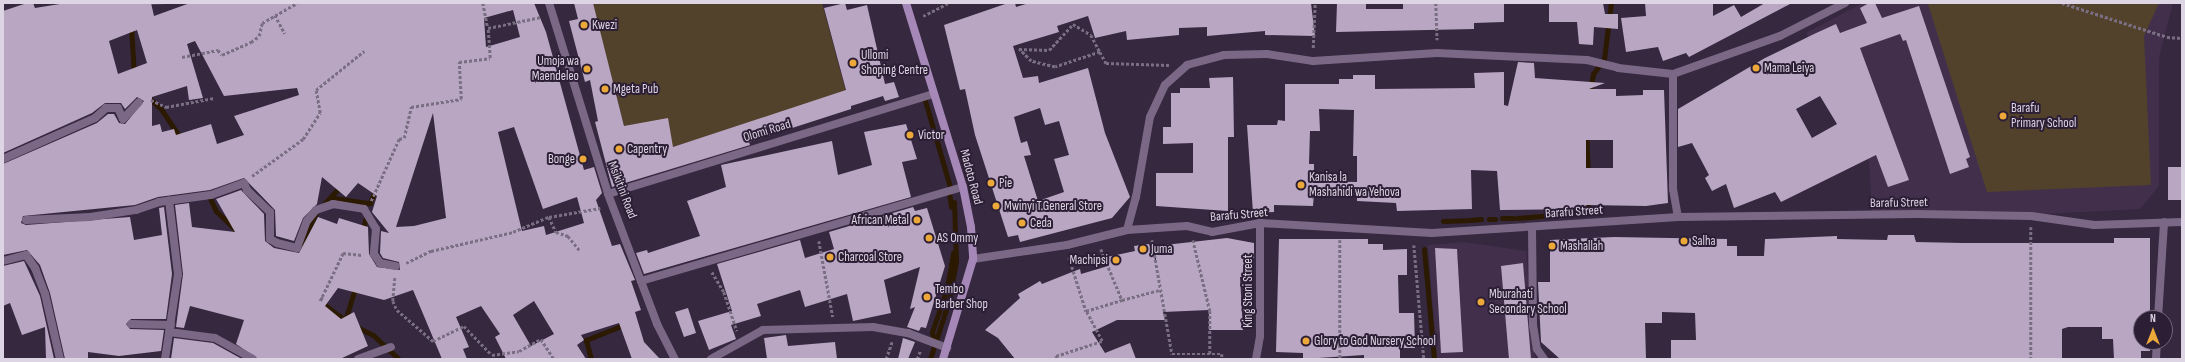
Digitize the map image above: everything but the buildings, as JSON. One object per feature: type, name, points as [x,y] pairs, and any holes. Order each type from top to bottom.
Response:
[{"type":"main road","name":"Madoto Road","points":[[906,3],[963,187],[973,259],[943,359]]},
{"type":"street","name":"Msikitini Road","points":[[549,3],[608,194],[614,203],[657,324],[676,359]]},
{"type":"street","points":[[1127,230],[1136,197],[1150,116],[1165,85],[1187,65],[1224,55],[1267,54],[1312,61],[1437,53],[1587,60],[1618,68],[1674,74],[1780,36],[1845,3]]},
{"type":"street","points":[[1674,74],[1673,189],[1678,217]]},
{"type":"street","name":"Olomi Road","points":[[608,194],[934,94]]},
{"type":"street","points":[[3,159],[95,118],[106,108],[118,108],[123,119],[139,102]]},
{"type":"street","points":[[26,220],[90,217],[169,201],[211,195],[244,183],[247,190],[270,212],[270,239],[297,248],[307,221],[316,210],[333,204],[366,212],[376,228],[374,254],[380,263],[396,266]]},
{"type":"street","points":[[642,281],[705,261],[963,187]]},
{"type":"street","points":[[165,359],[178,274],[169,201]]},
{"type":"street","name":"Barafu Street","points":[[973,259],[1067,245],[1127,230],[1150,227],[1187,226],[1212,232],[1260,224],[1413,232],[1532,227],[1678,217],[2031,216],[2094,225],[2182,222]]},
{"type":"street","points":[[2158,310],[2164,222]]},
{"type":"street","name":"King Stoni Street","points":[[1256,359],[1260,336],[1260,224]]},
{"type":"street","points":[[1532,227],[1533,324],[1537,349],[1544,359]]},
{"type":"street","points":[[3,261],[26,255],[35,268],[46,294],[60,359]]},
{"type":"street","points":[[131,324],[170,328],[183,337],[215,338],[253,359]]},
{"type":"street","points":[[711,359],[743,343],[749,336],[763,330],[895,330],[947,348]]},
{"type":"street","points":[[358,359],[391,348]]},
{"type":"path","points":[[182,57],[218,50],[222,55],[251,42],[259,36],[262,23],[297,3]]},
{"type":"path","points":[[366,212],[399,139],[404,138],[406,115],[411,107],[461,99],[459,62],[490,58],[488,28],[483,3]]},
{"type":"path","points":[[912,22],[948,3]]},
{"type":"path","points":[[1312,61],[1315,3]]},
{"type":"path","points":[[1436,3],[1437,53]]},
{"type":"path","points":[[2062,3],[2182,38]]},
{"type":"path","points":[[488,28],[552,14]]},
{"type":"path","points":[[275,15],[285,34]]},
{"type":"path","points":[[1100,52],[1055,67],[1031,60],[1019,49],[1049,50],[1073,24],[1091,35],[1106,63],[1187,65]]},
{"type":"path","points":[[244,183],[304,139],[320,113],[316,90],[364,51]]},
{"type":"path","points":[[139,102],[147,98],[166,107],[214,98]]},
{"type":"path","points":[[554,359],[541,339],[520,351],[492,355],[464,326],[433,341],[397,310],[393,301],[396,266],[431,251],[513,232],[549,217],[614,203]]},
{"type":"path","points":[[2031,216],[2031,359]]},
{"type":"path","points":[[549,217],[556,232],[568,236],[580,251]]},
{"type":"path","points":[[1187,226],[1190,239],[1196,243],[1210,311],[1210,354]]},
{"type":"path","points":[[1150,227],[1159,290],[1172,354],[1222,354],[1222,359]]},
{"type":"path","points":[[1339,227],[1340,359]]},
{"type":"path","points":[[817,229],[836,329]]},
{"type":"path","points":[[1413,232],[1424,359]]},
{"type":"path","points":[[1097,237],[1122,300]]},
{"type":"path","points":[[1056,359],[1056,356],[1102,341],[1086,311],[1067,245]]},
{"type":"path","points":[[323,297],[320,301],[343,253],[354,252]]},
{"type":"path","points":[[705,261],[724,292],[743,343]]},
{"type":"path","points":[[1086,311],[1159,290]]},
{"type":"path","points":[[886,359],[895,330]]},
{"type":"shaded area","points":[[592,3],[822,3],[846,92],[633,160]]},
{"type":"shaded area","name":"Barafu Primary School","points":[[1863,3],[2173,3],[2159,57],[2159,186],[2140,209],[1981,217],[1872,213],[1869,163],[1860,138],[1806,33]]},
{"type":"shaded area","points":[[2159,3],[2144,36],[2151,185],[1987,192],[1928,4]]},
{"type":"shaded area","name":"Mburahati Secondary School","points":[[1464,242],[1526,251],[1535,359],[1437,359],[1428,245]]},
{"type":"waterway","points":[[1589,95],[1593,74],[1604,59],[1611,3]]},
{"type":"waterway","points":[[131,26],[134,75]]},
{"type":"waterway","points":[[148,97],[161,109],[181,139]]},
{"type":"waterway","points":[[924,97],[950,187]]},
{"type":"waterway","points":[[1586,133],[1588,173]]},
{"type":"waterway","points":[[323,205],[341,186]]},
{"type":"waterway","points":[[333,198],[370,203],[376,187]]},
{"type":"waterway","points":[[949,192],[951,207]]},
{"type":"waterway","points":[[208,194],[216,211],[239,233]]},
{"type":"waterway","points":[[1517,218],[1588,212],[1588,199]]},
{"type":"waterway","points":[[930,359],[949,300],[956,262],[954,202]]},
{"type":"waterway","points":[[298,249],[316,213]]},
{"type":"waterway","points":[[362,232],[367,213]]},
{"type":"waterway","points":[[1502,218],[1513,218]]},
{"type":"waterway","points":[[1469,220],[1481,219]]},
{"type":"waterway","points":[[1489,219],[1495,219]]},
{"type":"waterway","points":[[1443,221],[1466,220]]},
{"type":"waterway","points":[[1424,249],[1434,359]]},
{"type":"waterway","points":[[934,341],[932,332],[947,288],[953,253]]},
{"type":"waterway","points":[[345,321],[356,286]]},
{"type":"waterway","points":[[321,302],[346,321]]},
{"type":"waterway","points":[[591,359],[586,340],[626,324]]},
{"type":"waterway","points":[[355,326],[373,335],[399,359]]},
{"type":"place","name":"Kwezi","points":[[584,25]]},
{"type":"place","name":"Ullomi Shoping Centre","points":[[853,63]]},
{"type":"place","name":"Mama Leiya","points":[[1756,68]]},
{"type":"place","name":"Umoja wa Maendeleo","points":[[587,69]]},
{"type":"place","name":"Mgeta Pub","points":[[605,89]]},
{"type":"place","name":"Barafu Primary School","points":[[2003,116]]},
{"type":"place","name":"Victor","points":[[910,135]]},
{"type":"place","name":"Capentry","points":[[619,149]]},
{"type":"place","name":"Bonge","points":[[583,159]]},
{"type":"place","name":"Pie","points":[[991,183]]},
{"type":"place","name":"Kanisa la Mashahidi wa Yehova","points":[[1301,185]]},
{"type":"place","name":"Mwinyi T.General Store","points":[[996,206]]},
{"type":"place","name":"African Metal","points":[[917,220]]},
{"type":"place","name":"Ceda","points":[[1022,223]]},
{"type":"place","name":"AS Ommy","points":[[929,238]]},
{"type":"place","name":"Salha","points":[[1684,241]]},
{"type":"place","name":"Mashallah","points":[[1552,246]]},
{"type":"place","name":"Juma","points":[[1143,249]]},
{"type":"place","name":"Charcoal Store","points":[[830,257]]},
{"type":"place","name":"Machipsi","points":[[1116,260]]},
{"type":"place","name":"Tembo Barber Shop","points":[[927,297]]},
{"type":"place","name":"Mburahati Secondary School","points":[[1481,302]]},
{"type":"place","name":"Glory to God Nursery School","points":[[1306,341]]}]
